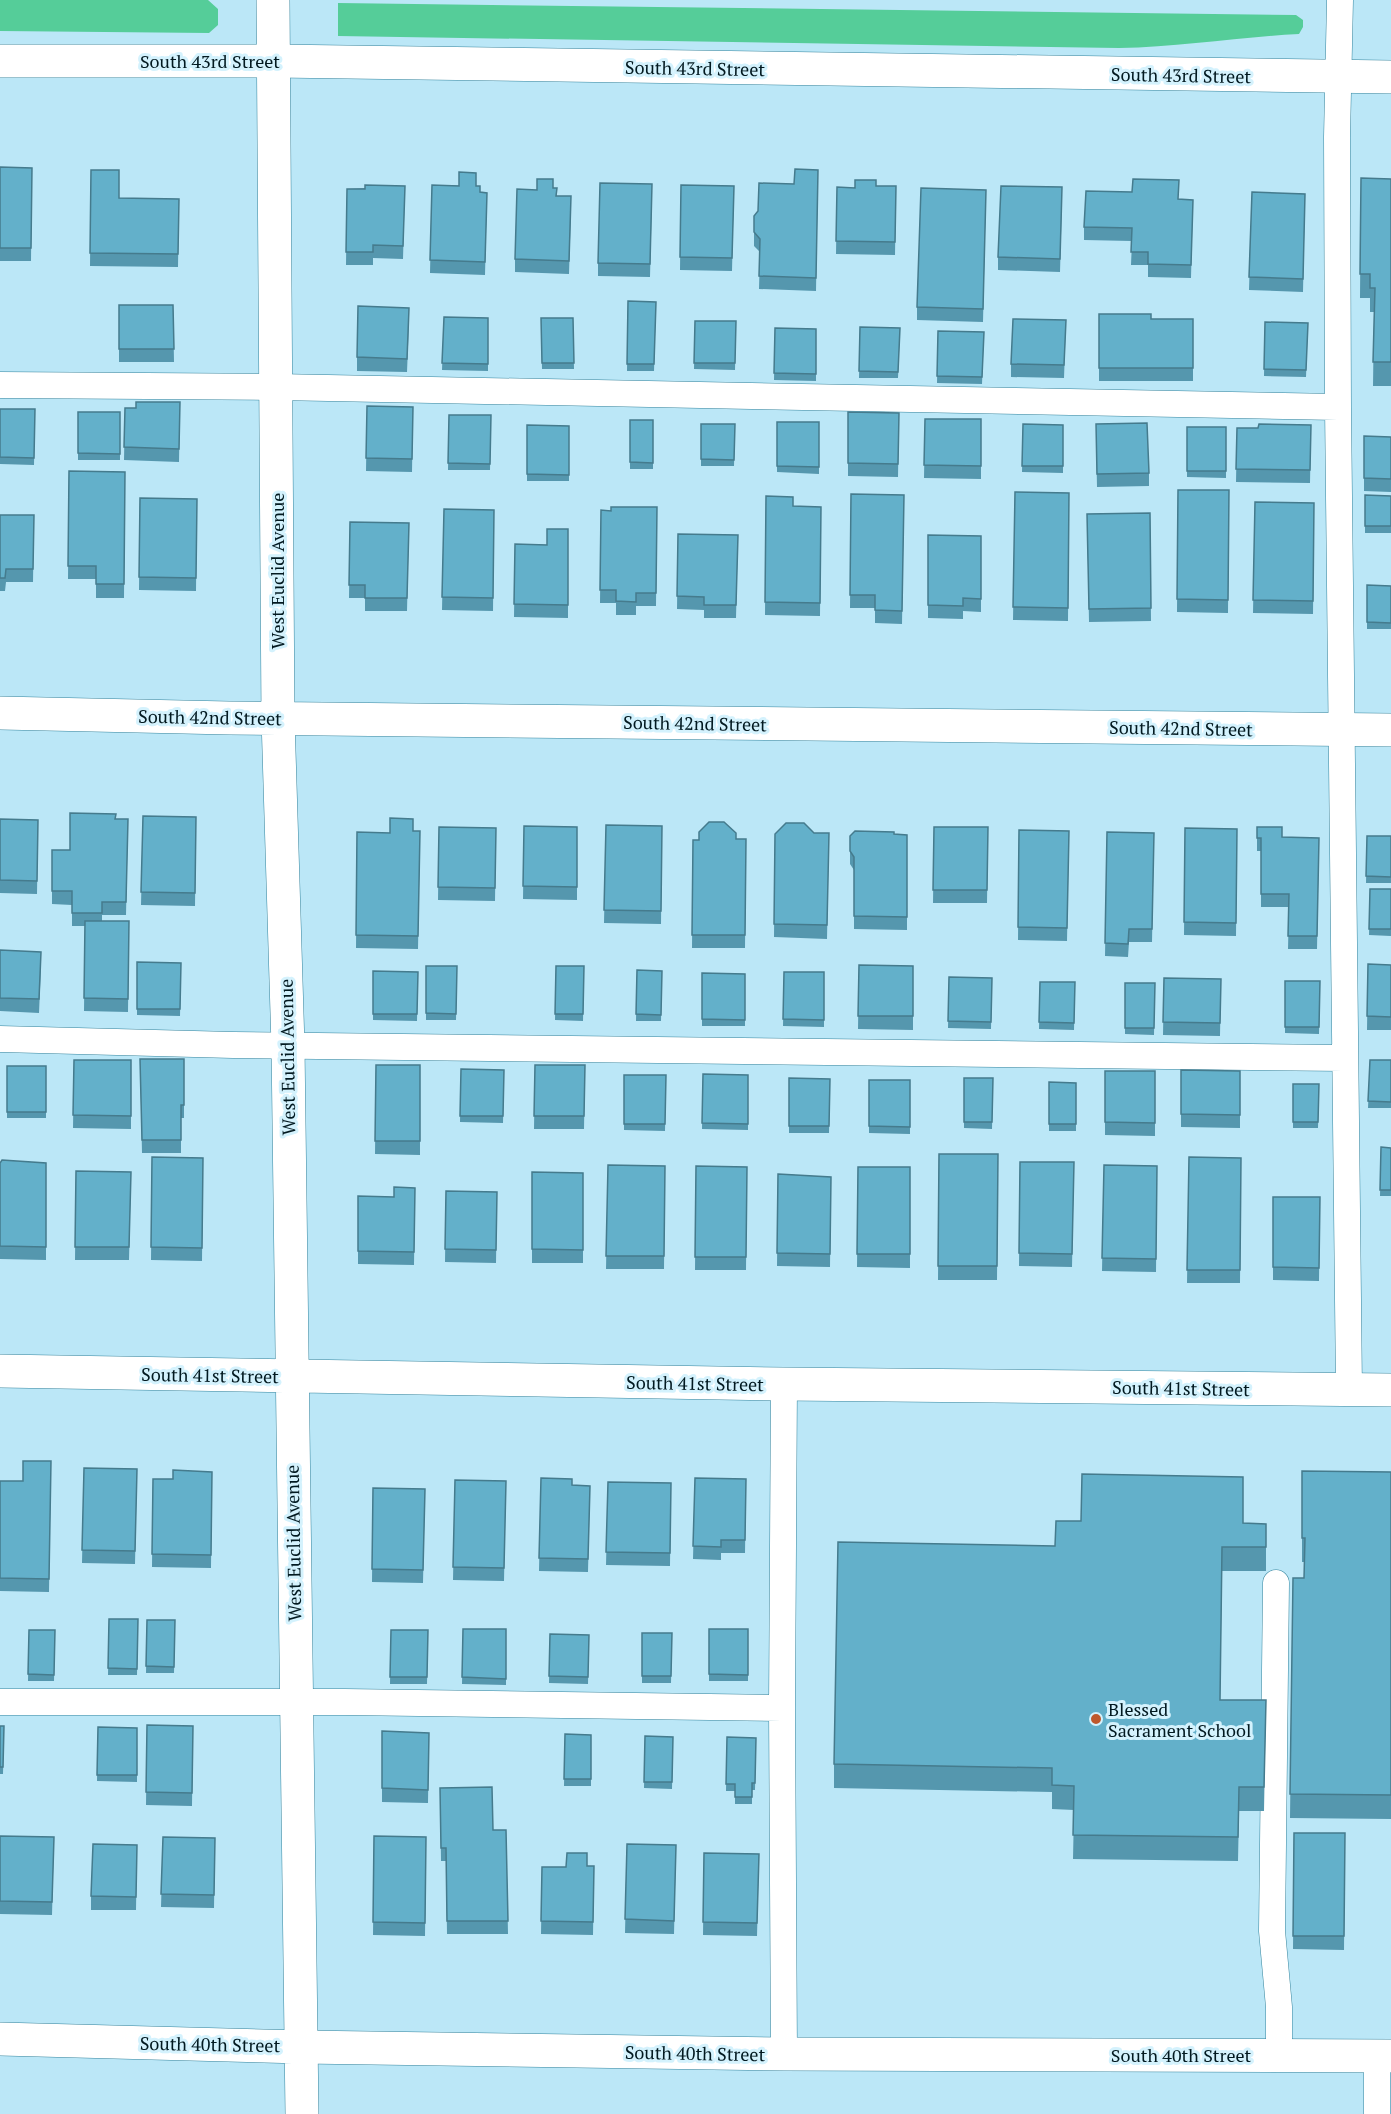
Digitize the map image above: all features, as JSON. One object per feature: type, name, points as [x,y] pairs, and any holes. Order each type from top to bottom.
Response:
[{"type":"street","name":"West Euclid Avenue","points":[[273,0],[278,718],[288,1046],[302,2114]]},
{"type":"street","name":"South 43rd Street","points":[[0,61],[275,61],[1391,78]]},
{"type":"street","name":"South 42nd Street","points":[[0,713],[1391,730]]},
{"type":"street","name":"South 41st Street","points":[[0,1371],[784,1384],[1391,1390]]},
{"type":"street","name":"South 40th Street","points":[[0,2039],[302,2047],[784,2054],[1384,2056]]},
{"type":"lane","points":[[1340,0],[1337,137],[1340,730],[1349,1389]]},
{"type":"lane","points":[[0,385],[276,387],[1338,407]]},
{"type":"lane","points":[[0,1039],[288,1046],[1344,1058]]},
{"type":"lane","points":[[784,1384],[782,1708],[784,2054]]},
{"type":"lane","points":[[1276,1583],[1272,1931],[1279,2007],[1279,2055]]},
{"type":"lane","points":[[0,1702],[296,1702],[782,1708]]},
{"type":"lane","points":[[1377,2114],[1384,2056]]},
{"type":"green space","points":[[0,0],[208,0],[218,9],[218,25],[209,33],[0,31]]},
{"type":"green space","points":[[338,3],[1296,15],[1303,20],[1303,27],[1299,34],[1119,48],[338,36]]},
{"type":"building","points":[[0,167],[32,168],[31,248],[0,248]]},
{"type":"building","points":[[795,169],[818,170],[816,278],[759,276],[760,239],[754,232],[754,216],[758,211],[759,183],[794,184]]},
{"type":"building","points":[[91,170],[119,170],[119,198],[179,199],[178,254],[90,253]]},
{"type":"building","points":[[459,172],[476,173],[476,186],[480,186],[480,192],[487,193],[485,262],[430,260],[432,185],[459,186]]},
{"type":"building","points":[[1361,178],[1391,179],[1391,362],[1373,362],[1375,288],[1370,288],[1370,274],[1360,274]]},
{"type":"building","points":[[537,179],[553,179],[553,188],[557,188],[556,196],[571,196],[569,261],[515,259],[517,189],[537,190]]},
{"type":"building","points":[[1133,179],[1179,180],[1178,199],[1193,200],[1191,265],[1148,264],[1148,252],[1131,252],[1132,228],[1084,227],[1086,191],[1132,192]]},
{"type":"building","points":[[855,180],[876,180],[876,186],[896,186],[895,242],[836,241],[837,187],[855,188]]},
{"type":"building","points":[[600,183],[652,184],[650,264],[598,263]]},
{"type":"building","points":[[365,185],[405,186],[403,246],[373,245],[373,252],[346,252],[347,189],[365,189]]},
{"type":"building","points":[[681,185],[734,186],[732,258],[680,257]]},
{"type":"building","points":[[1001,186],[1062,187],[1060,259],[998,257]]},
{"type":"building","points":[[921,188],[986,190],[983,309],[917,307]]},
{"type":"building","points":[[1252,192],[1305,194],[1303,279],[1249,277]]},
{"type":"building","points":[[628,301],[656,302],[654,364],[627,364]]},
{"type":"building","points":[[119,305],[173,305],[174,349],[119,349]]},
{"type":"building","points":[[358,306],[409,308],[407,359],[357,357]]},
{"type":"building","points":[[1099,314],[1151,314],[1151,319],[1193,319],[1193,368],[1099,368]]},
{"type":"building","points":[[444,317],[488,318],[488,364],[442,363]]},
{"type":"building","points":[[541,318],[573,318],[574,363],[542,363]]},
{"type":"building","points":[[1013,319],[1066,320],[1064,365],[1011,364]]},
{"type":"building","points":[[695,321],[736,321],[735,363],[694,363]]},
{"type":"building","points":[[1265,322],[1308,323],[1306,370],[1264,369]]},
{"type":"building","points":[[860,327],[900,328],[898,372],[859,371]]},
{"type":"building","points":[[775,328],[816,329],[816,374],[774,373]]},
{"type":"building","points":[[938,331],[984,332],[982,377],[937,376]]},
{"type":"building","points":[[136,402],[180,402],[179,449],[124,447],[125,408],[136,408]]},
{"type":"building","points":[[367,406],[413,407],[412,459],[366,458]]},
{"type":"building","points":[[0,409],[35,409],[34,458],[0,457]]},
{"type":"building","points":[[78,412],[120,412],[120,454],[78,453]]},
{"type":"building","points":[[848,412],[899,413],[898,464],[848,463]]},
{"type":"building","points":[[449,415],[491,415],[490,464],[448,463]]},
{"type":"building","points":[[925,419],[981,419],[981,466],[924,465]]},
{"type":"building","points":[[630,420],[653,420],[653,463],[630,462]]},
{"type":"building","points":[[777,422],[819,422],[819,467],[777,466]]},
{"type":"building","points":[[1147,423],[1149,473],[1097,474],[1096,424]]},
{"type":"building","points":[[701,424],[735,424],[734,460],[701,459]]},
{"type":"building","points":[[1023,424],[1063,425],[1063,466],[1022,466]]},
{"type":"building","points":[[1259,424],[1311,425],[1310,470],[1236,469],[1237,428],[1258,428]]},
{"type":"building","points":[[527,425],[569,426],[569,475],[527,474]]},
{"type":"building","points":[[1187,427],[1226,427],[1226,471],[1187,471]]},
{"type":"building","points":[[1364,436],[1391,437],[1391,479],[1364,478]]},
{"type":"building","points":[[69,471],[125,472],[124,584],[96,584],[96,566],[68,566]]},
{"type":"building","points":[[1178,490],[1229,490],[1228,600],[1177,599]]},
{"type":"building","points":[[1015,492],[1069,493],[1068,608],[1013,607]]},
{"type":"building","points":[[851,494],[904,495],[902,611],[875,610],[875,595],[850,595]]},
{"type":"building","points":[[1365,495],[1391,496],[1391,526],[1365,526]]},
{"type":"building","points":[[766,496],[793,497],[793,506],[821,507],[820,603],[765,602]]},
{"type":"building","points":[[140,498],[197,499],[196,578],[139,577]]},
{"type":"building","points":[[1255,502],[1314,503],[1313,601],[1253,600]]},
{"type":"building","points":[[611,507],[657,507],[656,593],[636,593],[636,602],[616,601],[616,590],[600,590],[601,510],[611,511]]},
{"type":"building","points":[[444,509],[494,510],[493,598],[442,597]]},
{"type":"building","points":[[1150,513],[1151,608],[1089,609],[1087,514]]},
{"type":"building","points":[[0,515],[34,515],[33,569],[6,569],[5,578],[0,578]]},
{"type":"building","points":[[350,522],[409,523],[407,598],[365,598],[365,585],[349,585]]},
{"type":"building","points":[[547,529],[568,529],[568,605],[514,604],[515,544],[547,545]]},
{"type":"building","points":[[678,534],[738,535],[736,605],[704,605],[704,597],[677,596]]},
{"type":"building","points":[[928,535],[981,536],[981,599],[963,598],[963,606],[928,605]]},
{"type":"building","points":[[1367,585],[1391,586],[1391,623],[1367,622]]},
{"type":"building","points":[[70,813],[116,814],[115,819],[128,819],[126,902],[102,902],[102,913],[72,913],[72,891],[52,891],[52,850],[70,850]]},
{"type":"building","points":[[143,816],[196,817],[195,893],[141,892]]},
{"type":"building","points":[[390,818],[413,819],[413,831],[420,831],[418,936],[356,935],[357,832],[390,833]]},
{"type":"building","points":[[0,819],[38,820],[37,881],[0,880]]},
{"type":"building","points":[[709,822],[724,822],[736,833],[736,839],[746,839],[745,935],[692,935],[693,840],[699,840],[699,832]]},
{"type":"building","points":[[786,823],[804,823],[814,833],[829,833],[827,925],[774,924],[775,834]]},
{"type":"building","points":[[606,825],[662,826],[661,911],[604,910]]},
{"type":"building","points":[[524,826],[577,827],[577,887],[523,886]]},
{"type":"building","points":[[439,827],[496,828],[495,888],[438,887]]},
{"type":"building","points":[[934,827],[988,827],[987,890],[933,890]]},
{"type":"building","points":[[1257,827],[1282,827],[1282,837],[1319,838],[1317,936],[1288,936],[1289,894],[1261,894],[1261,838],[1257,838]]},
{"type":"building","points":[[1185,828],[1237,829],[1236,923],[1184,922]]},
{"type":"building","points":[[1019,830],[1069,831],[1067,928],[1018,927]]},
{"type":"building","points":[[855,831],[894,832],[894,834],[907,835],[907,917],[854,916],[854,857],[850,851],[850,836]]},
{"type":"building","points":[[1107,832],[1154,833],[1152,929],[1129,929],[1128,944],[1105,943]]},
{"type":"building","points":[[1367,836],[1391,836],[1391,877],[1366,876]]},
{"type":"building","points":[[1370,889],[1391,889],[1391,929],[1369,929]]},
{"type":"building","points":[[85,921],[129,921],[128,999],[84,998]]},
{"type":"building","points":[[0,950],[41,952],[39,999],[0,998]]},
{"type":"building","points":[[137,962],[181,963],[180,1009],[137,1009]]},
{"type":"building","points":[[1368,964],[1391,965],[1391,1017],[1367,1016]]},
{"type":"building","points":[[859,965],[913,966],[913,1016],[858,1016]]},
{"type":"building","points":[[426,966],[457,966],[456,1014],[426,1013]]},
{"type":"building","points":[[556,966],[584,966],[583,1014],[555,1014]]},
{"type":"building","points":[[637,970],[662,971],[661,1015],[636,1014]]},
{"type":"building","points":[[373,971],[418,972],[417,1014],[373,1014]]},
{"type":"building","points":[[784,972],[824,972],[824,1020],[783,1019]]},
{"type":"building","points":[[702,973],[745,974],[745,1020],[702,1019]]},
{"type":"building","points":[[949,977],[992,978],[991,1022],[948,1021]]},
{"type":"building","points":[[1164,978],[1221,979],[1220,1023],[1163,1022]]},
{"type":"building","points":[[1285,981],[1320,981],[1319,1027],[1285,1027]]},
{"type":"building","points":[[1040,982],[1075,982],[1074,1023],[1039,1022]]},
{"type":"building","points":[[1125,983],[1155,983],[1154,1028],[1125,1028]]},
{"type":"building","points":[[140,1059],[184,1059],[181,1140],[142,1140]]},
{"type":"building","points":[[74,1060],[131,1060],[131,1116],[73,1115]]},
{"type":"building","points":[[1370,1060],[1391,1060],[1391,1102],[1368,1101]]},
{"type":"building","points":[[376,1065],[420,1065],[420,1141],[375,1141]]},
{"type":"building","points":[[535,1065],[585,1065],[584,1116],[534,1116]]},
{"type":"building","points":[[7,1066],[46,1066],[46,1112],[7,1112]]},
{"type":"building","points":[[461,1069],[504,1070],[503,1116],[460,1116]]},
{"type":"building","points":[[1181,1070],[1240,1071],[1240,1115],[1181,1114]]},
{"type":"building","points":[[1105,1071],[1155,1071],[1155,1123],[1105,1122]]},
{"type":"building","points":[[703,1074],[748,1075],[748,1124],[702,1123]]},
{"type":"building","points":[[624,1075],[666,1075],[665,1124],[624,1124]]},
{"type":"building","points":[[789,1078],[830,1079],[829,1126],[789,1126]]},
{"type":"building","points":[[964,1078],[993,1078],[992,1122],[964,1122]]},
{"type":"building","points":[[869,1080],[910,1080],[910,1127],[869,1126]]},
{"type":"building","points":[[1049,1082],[1076,1083],[1076,1124],[1049,1124]]},
{"type":"building","points":[[1293,1084],[1319,1084],[1318,1122],[1293,1122]]},
{"type":"building","points":[[1381,1147],[1391,1148],[1391,1190],[1380,1190]]},
{"type":"building","points":[[939,1154],[998,1154],[997,1266],[938,1266]]},
{"type":"building","points":[[152,1157],[203,1158],[202,1248],[151,1247]]},
{"type":"building","points":[[1189,1157],[1241,1158],[1240,1270],[1187,1270]]},
{"type":"building","points":[[2,1160],[46,1163],[46,1247],[0,1246],[0,1163]]},
{"type":"building","points":[[1020,1162],[1074,1162],[1072,1254],[1019,1253]]},
{"type":"building","points":[[608,1165],[665,1166],[664,1256],[606,1256]]},
{"type":"building","points":[[1104,1165],[1157,1166],[1156,1259],[1102,1258]]},
{"type":"building","points":[[696,1166],[747,1167],[746,1257],[695,1257]]},
{"type":"building","points":[[858,1167],[910,1167],[910,1254],[857,1254]]},
{"type":"building","points":[[76,1171],[131,1172],[129,1247],[75,1247]]},
{"type":"building","points":[[532,1172],[583,1173],[583,1250],[532,1249]]},
{"type":"building","points":[[778,1174],[831,1177],[830,1254],[777,1253]]},
{"type":"building","points":[[394,1187],[415,1188],[414,1252],[358,1251],[358,1196],[394,1197]]},
{"type":"building","points":[[446,1191],[497,1192],[496,1250],[445,1249]]},
{"type":"building","points":[[1273,1197],[1320,1197],[1319,1268],[1273,1267]]},
{"type":"building","points":[[23,1461],[51,1461],[49,1579],[0,1578],[0,1481],[23,1481]]},
{"type":"building","points":[[84,1468],[137,1469],[135,1551],[82,1550]]},
{"type":"building","points":[[173,1470],[212,1472],[211,1555],[152,1554],[153,1479],[173,1479]]},
{"type":"building","points":[[1302,1471],[1391,1472],[1391,1795],[1290,1794],[1293,1578],[1304,1578]]},
{"type":"building","points":[[1082,1474],[1243,1477],[1243,1523],[1266,1524],[1266,1547],[1222,1547],[1220,1700],[1266,1700],[1264,1787],[1239,1787],[1238,1837],[1073,1835],[1074,1786],[1052,1785],[1052,1768],[834,1764],[838,1542],[1055,1546],[1056,1521],[1081,1521]]},
{"type":"building","points":[[541,1478],[572,1479],[572,1485],[590,1486],[588,1559],[539,1558]]},
{"type":"building","points":[[695,1478],[746,1479],[745,1540],[721,1540],[721,1547],[693,1546]]},
{"type":"building","points":[[455,1480],[506,1481],[504,1568],[453,1567]]},
{"type":"building","points":[[608,1482],[671,1483],[670,1553],[606,1552]]},
{"type":"building","points":[[373,1488],[425,1489],[423,1570],[372,1569]]},
{"type":"building","points":[[109,1619],[138,1619],[137,1669],[108,1668]]},
{"type":"building","points":[[147,1620],[175,1620],[174,1667],[146,1666]]},
{"type":"building","points":[[463,1629],[506,1629],[506,1679],[462,1677]]},
{"type":"building","points":[[709,1629],[748,1629],[748,1675],[709,1674]]},
{"type":"building","points":[[29,1630],[55,1630],[54,1675],[28,1674]]},
{"type":"building","points":[[391,1630],[428,1630],[427,1677],[390,1677]]},
{"type":"building","points":[[642,1633],[672,1633],[671,1676],[642,1676]]},
{"type":"building","points":[[550,1634],[589,1635],[588,1677],[549,1676]]},
{"type":"building","points":[[147,1725],[193,1726],[192,1793],[146,1792]]},
{"type":"building","points":[[0,1726],[4,1726],[3,1767],[0,1767]]},
{"type":"building","points":[[98,1727],[137,1728],[137,1775],[97,1775]]},
{"type":"building","points":[[382,1731],[429,1733],[428,1790],[382,1788]]},
{"type":"building","points":[[565,1734],[591,1735],[591,1779],[564,1779]]},
{"type":"building","points":[[645,1736],[673,1737],[672,1782],[644,1782]]},
{"type":"building","points":[[727,1737],[756,1738],[755,1783],[752,1783],[752,1797],[735,1797],[735,1784],[726,1784]]},
{"type":"building","points":[[492,1787],[493,1830],[506,1830],[508,1921],[447,1921],[446,1848],[441,1848],[440,1788]]},
{"type":"building","points":[[1294,1833],[1345,1833],[1344,1936],[1293,1936]]},
{"type":"building","points":[[0,1836],[54,1837],[52,1902],[0,1901]]},
{"type":"building","points":[[374,1836],[426,1837],[425,1923],[373,1922]]},
{"type":"building","points":[[163,1837],[215,1838],[214,1895],[161,1894]]},
{"type":"building","points":[[93,1844],[137,1845],[136,1897],[91,1896]]},
{"type":"building","points":[[627,1844],[676,1845],[674,1921],[625,1919]]},
{"type":"building","points":[[567,1853],[587,1853],[587,1866],[594,1866],[593,1922],[541,1921],[542,1867],[566,1867]]},
{"type":"building","points":[[704,1853],[759,1854],[757,1923],[703,1922]]},
{"type":"place","name":"Blessed Sacrament School","points":[[1096,1719]]}]
